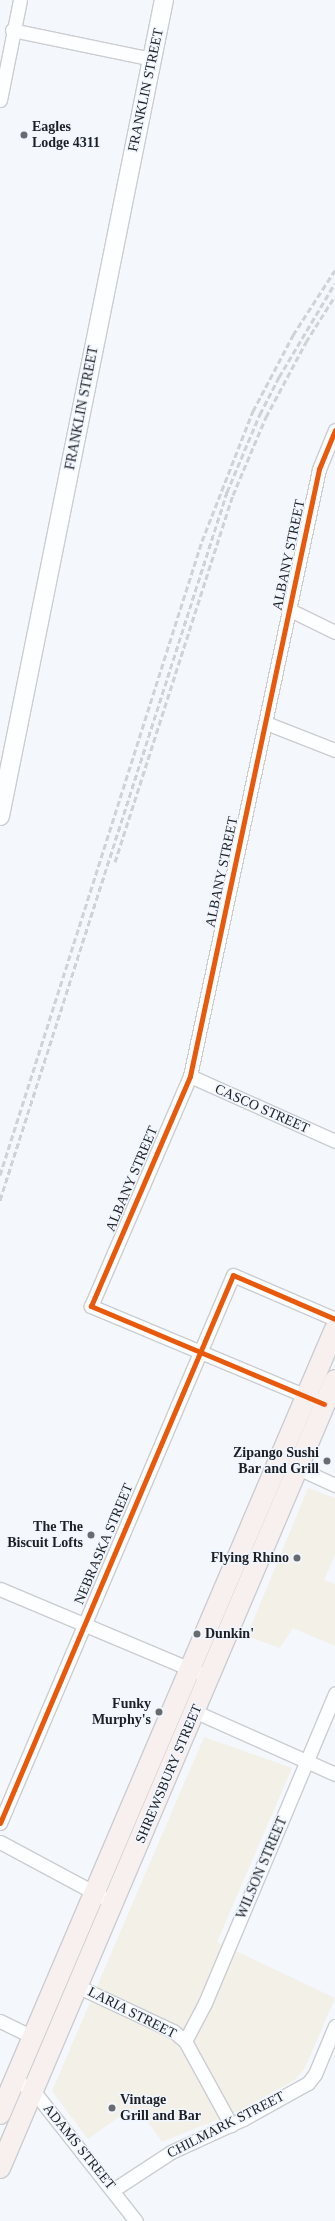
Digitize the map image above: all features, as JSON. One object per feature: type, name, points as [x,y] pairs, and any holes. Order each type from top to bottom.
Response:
[{"type":"main road","name":"FRANKLIN STREET","points":[[0,816],[164,0]]},
{"type":"main road","name":"SHREWSBURY STREET","points":[[0,2114],[335,1329]]},
{"type":"main road","name":"SHREWSBURY STREET","points":[[0,2168],[32,2089],[79,1987],[91,1952],[114,1903],[196,1712],[209,1677],[335,1380]]},
{"type":"street","points":[[0,100],[16,2]]},
{"type":"street","points":[[12,30],[152,59]]},
{"type":"street","name":"ALBANY STREET","points":[[199,1351],[91,1306],[190,1076],[319,469],[335,430]]},
{"type":"street","points":[[290,610],[335,632]]},
{"type":"street","points":[[266,723],[335,750]]},
{"type":"street","name":"CASCO STREET","points":[[190,1076],[335,1141]]},
{"type":"street","name":"NEBRASKA STREET","points":[[0,1823],[83,1624],[233,1274],[335,1319]]},
{"type":"street","points":[[199,1351],[324,1404]]},
{"type":"street","points":[[298,1468],[335,1485]]},
{"type":"street","points":[[0,1589],[209,1677]]},
{"type":"street","name":"WILSON STREET","points":[[185,2041],[196,2024],[335,1693]]},
{"type":"street","points":[[196,1712],[335,1774]]},
{"type":"street","points":[[0,1842],[114,1903]]},
{"type":"street","name":"LARIA STREET","points":[[79,1987],[173,2031],[185,2041],[231,2125]]},
{"type":"street","points":[[0,2021],[33,2037]]},
{"type":"street","name":"CHILMARK STREET","points":[[113,2190],[171,2152],[231,2125],[308,2083],[315,2074],[335,2026]]},
{"type":"street","name":"ADAMS STREET","points":[[15,2081],[32,2089],[136,2221]]},
{"type":"shaded area","points":[[308,1488],[335,1498],[335,1555],[324,1580],[335,1584],[335,1646],[293,1628],[280,1648],[247,1636]]},
{"type":"shaded area","points":[[204,1737],[292,1768],[217,1942],[335,1998],[305,2068],[295,2080],[241,2110],[162,2142],[140,2111],[130,2109],[88,2139],[52,2091]]},
{"type":"railway","points":[[0,1175],[202,541],[253,411],[293,335],[335,270]]},
{"type":"railway","points":[[0,1200],[227,492],[260,414],[279,377],[335,283]]},
{"type":"railway","points":[[115,862],[233,495],[266,417],[306,342],[335,296]]},
{"type":"cycle path","points":[[324,1404],[91,1306],[190,1076],[319,469],[335,430]]},
{"type":"cycle path","points":[[0,1823],[233,1275],[335,1319]]},
{"type":"place","name":"Eagles Lodge 4311","points":[[24,135]]},
{"type":"place","name":"Zipango Sushi Bar and Grill","points":[[327,1461]]},
{"type":"place","name":"The The Biscuit Lofts","points":[[91,1535]]},
{"type":"place","name":"Flying Rhino","points":[[297,1558]]},
{"type":"place","name":"Dunkin'","points":[[197,1634]]},
{"type":"place","name":"Funky Murphy's","points":[[159,1712]]},
{"type":"place","name":"Vintage Grill and Bar","points":[[112,2108]]}]
